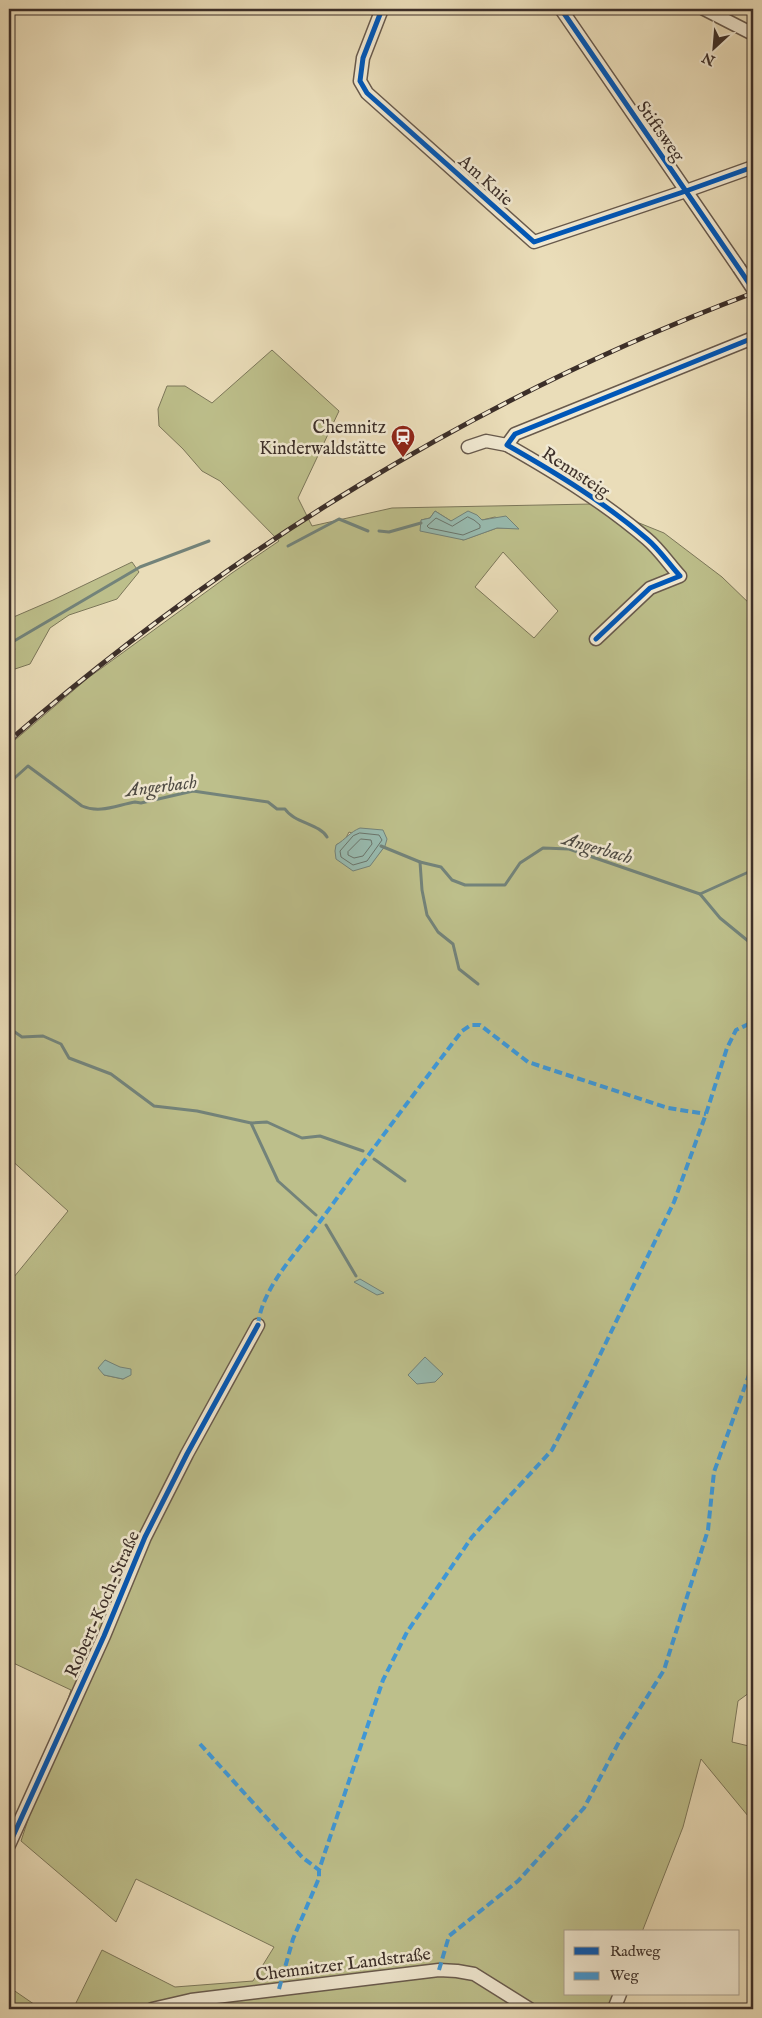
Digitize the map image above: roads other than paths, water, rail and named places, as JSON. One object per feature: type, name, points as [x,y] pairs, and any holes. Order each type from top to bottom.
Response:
[{"type":"street","name":"Am Knie","points":[[382,9],[363,58],[360,81],[368,93],[534,242],[686,192]]},
{"type":"street","name":"Stiftsweg","points":[[561,9],[753,289]]},
{"type":"street","points":[[704,9],[753,34]]},
{"type":"street","points":[[686,192],[753,167]]},
{"type":"street","name":"Rennsteig","points":[[507,445],[515,434],[753,338]]},
{"type":"street","name":"Rennsteig","points":[[468,447],[486,441],[507,445],[555,472],[596,500],[648,540],[680,576],[650,588],[596,639]]},
{"type":"street","name":"Robert-Koch-Straße","points":[[9,1846],[104,1636],[146,1537],[187,1454],[258,1325]]},
{"type":"street","name":"Chemnitzer Landstraße","points":[[152,2009],[191,2000],[439,1970],[474,1974],[530,2009]]},
{"type":"street","points":[[614,2009],[619,1996]]},
{"type":"water","points":[[435,511],[451,521],[468,511],[477,515],[482,520],[506,516],[519,529],[497,528],[464,540],[420,531],[421,520],[430,518]]},
{"type":"water","points":[[360,828],[383,830],[387,839],[385,846],[370,866],[353,871],[336,859],[335,851],[336,845]]},
{"type":"water","points":[[360,1279],[384,1293],[377,1295],[354,1282]]},
{"type":"water","points":[[425,1357],[443,1374],[435,1382],[417,1384],[408,1375]]},
{"type":"water","points":[[105,1360],[120,1367],[131,1369],[131,1375],[123,1379],[104,1375],[98,1368]]},
{"type":"waterway","points":[[288,546],[339,519],[368,531]]},
{"type":"waterway","points":[[379,531],[389,532],[421,523]]},
{"type":"waterway","points":[[9,644],[140,567],[209,541]]},
{"type":"waterway","name":"Angerbach","points":[[9,783],[28,766],[82,806],[95,809],[135,802],[141,803],[193,791],[268,802],[277,809],[285,809],[294,817],[319,829],[327,837]]},
{"type":"waterway","name":"Angerbach","points":[[381,846],[420,862],[441,867],[452,880],[465,885],[505,885],[520,863],[543,848],[569,849],[700,894],[753,870]]},
{"type":"waterway","points":[[420,862],[422,890],[427,915],[438,932],[453,944],[459,969],[478,984]]},
{"type":"waterway","points":[[700,894],[720,918],[753,945]]},
{"type":"waterway","points":[[9,1028],[22,1037],[43,1036],[61,1044],[69,1058],[111,1074],[154,1106],[197,1111],[251,1123],[278,1181],[316,1215]]},
{"type":"waterway","points":[[252,1123],[267,1122],[302,1138],[320,1136],[363,1151]]},
{"type":"waterway","points":[[374,1159],[405,1181]]},
{"type":"waterway","points":[[326,1225],[356,1276]]},
{"type":"railway","points":[[9,741],[93,671],[179,605],[269,543],[361,484],[456,429],[553,379],[652,334],[753,293]]},
{"type":"place","name":"Chemnitz Kinderwaldstätte","points":[[403,458]]}]
